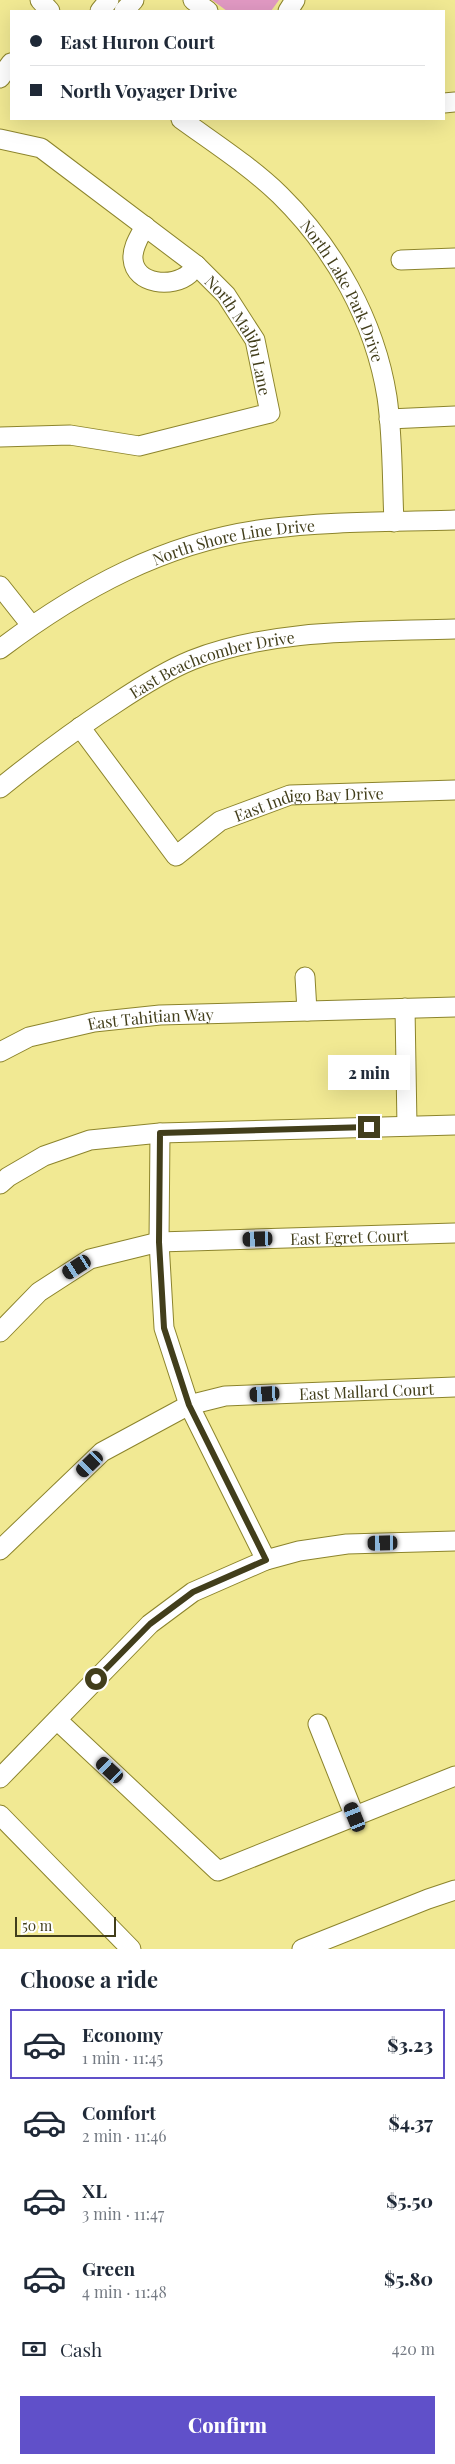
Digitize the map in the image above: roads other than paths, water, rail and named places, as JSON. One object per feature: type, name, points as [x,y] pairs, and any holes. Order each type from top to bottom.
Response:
[{"type":"street","points":[[40,0],[49,10]]},
{"type":"street","points":[[101,10],[109,0]]},
{"type":"street","points":[[125,10],[134,0]]},
{"type":"street","points":[[193,0],[207,10]]},
{"type":"street","points":[[0,78],[10,64]]},
{"type":"street","name":"North Lake Park Drive","points":[[182,120],[260,178],[296,213],[326,249],[348,286],[368,329],[382,375],[389,419],[394,522]]},
{"type":"street","name":"North Malibu Lane","points":[[0,139],[41,148],[196,265],[226,295],[255,340],[270,413],[139,446],[70,435],[0,437]]},
{"type":"street","name":"North Malibu Lane","points":[[145,226],[136,242],[133,258],[137,272],[146,280],[160,282],[176,279],[188,275],[196,265]]},
{"type":"street","points":[[401,260],[455,258]]},
{"type":"street","points":[[389,419],[455,416]]},
{"type":"street","name":"North Shore Line Drive","points":[[0,649],[32,625],[78,595],[122,571],[148,560],[208,541],[281,528],[455,520]]},
{"type":"street","points":[[0,586],[32,625]]},
{"type":"street","name":"East Beachcomber Drive","points":[[0,788],[80,726],[148,682],[192,660],[234,648],[282,638],[455,629]]},
{"type":"street","name":"East Indigo Bay Drive","points":[[80,726],[176,856],[220,821],[290,795],[455,790]]},
{"type":"street","points":[[305,977],[307,1011]]},
{"type":"street","name":"East Tahitian Way","points":[[0,1052],[29,1037],[94,1022],[160,1015],[455,1006]]},
{"type":"street","points":[[405,1008],[407,1126]]},
{"type":"street","points":[[0,1184],[8,1177],[44,1156],[90,1140],[160,1133],[455,1125]]},
{"type":"street","points":[[160,1133],[159,1242],[164,1328],[189,1405],[266,1560]]},
{"type":"street","name":"East Egret Court","points":[[0,1332],[39,1292],[90,1259],[159,1242],[455,1233]]},
{"type":"street","name":"East Mallard Court","points":[[0,1550],[102,1452],[189,1405],[225,1396],[455,1387]]},
{"type":"street","points":[[0,1778],[150,1624],[193,1592],[266,1560],[299,1551],[348,1544],[455,1541]]},
{"type":"street","points":[[57,1720],[218,1871],[455,1776]]},
{"type":"street","points":[[318,1724],[355,1817]]},
{"type":"street","points":[[0,1815],[131,1949]]},
{"type":"street","points":[[302,1949],[455,1890]]}]
